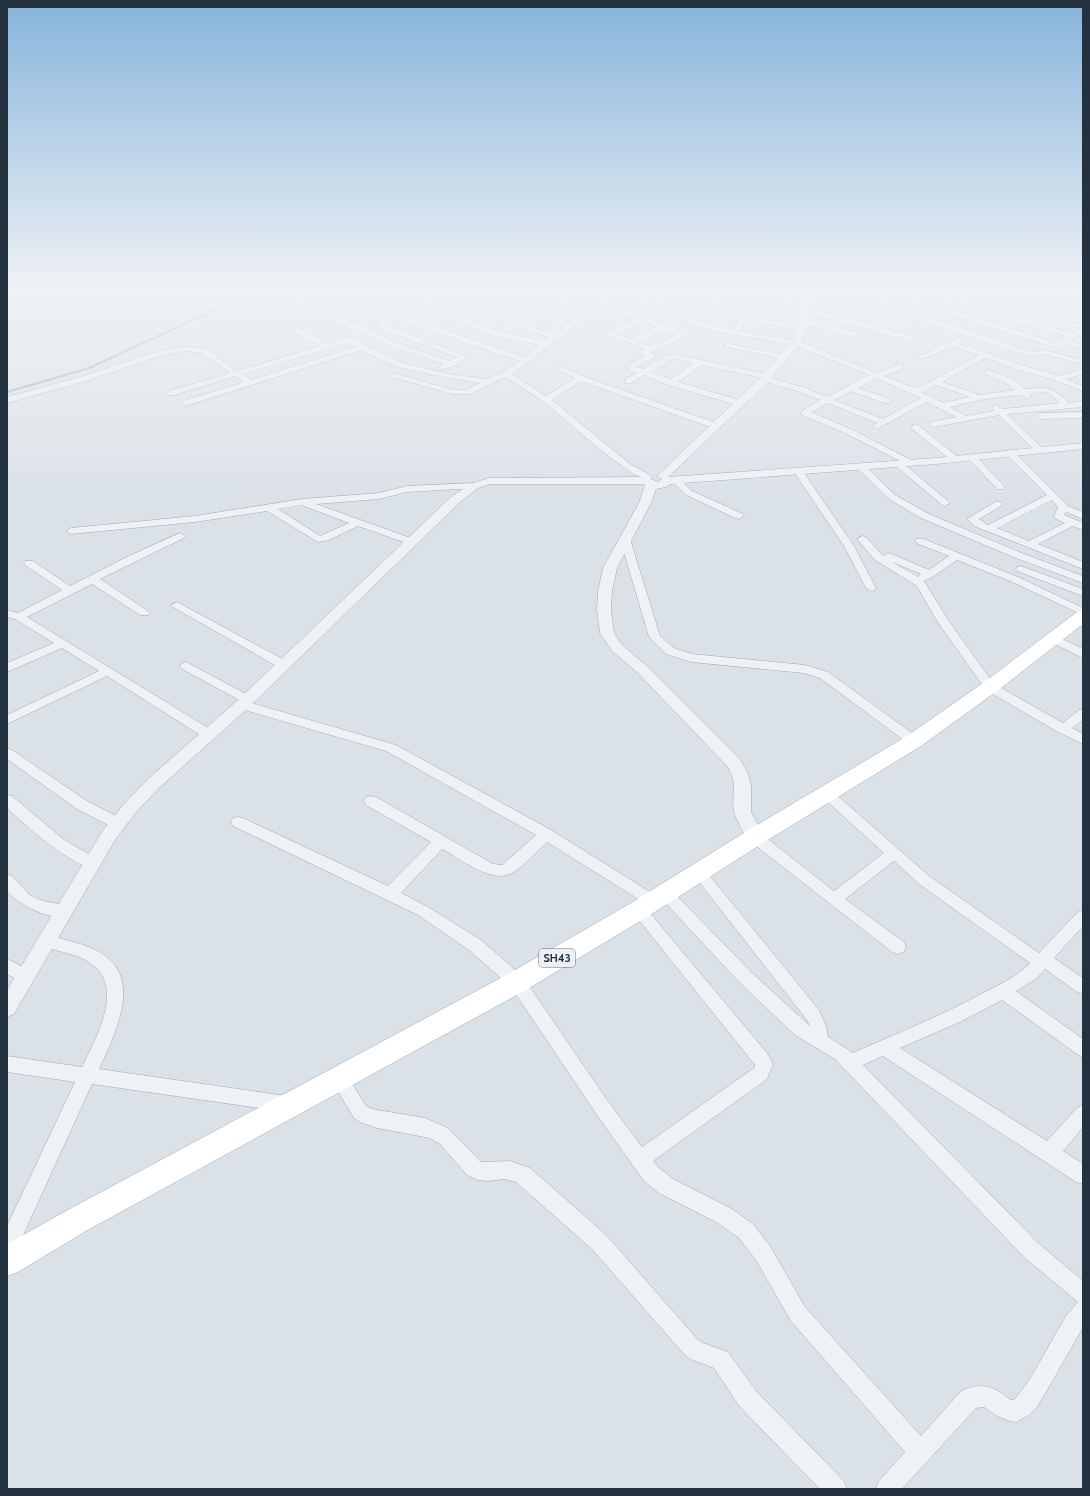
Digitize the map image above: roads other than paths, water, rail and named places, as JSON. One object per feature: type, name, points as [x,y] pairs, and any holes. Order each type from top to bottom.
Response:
[{"type":"main road","name":"SH43","points":[[7,1261],[83,1218],[517,982],[652,902],[755,836],[914,741],[990,687],[1083,616]]},
{"type":"street","points":[[7,400],[96,375],[136,362]]},
{"type":"street","points":[[219,362],[249,382]]},
{"type":"street","points":[[172,394],[276,362]]},
{"type":"street","points":[[186,403],[314,362]]},
{"type":"street","points":[[393,362],[400,365],[433,373],[490,382]]},
{"type":"street","points":[[444,362],[451,364]]},
{"type":"street","points":[[433,373],[455,362]]},
{"type":"street","points":[[394,375],[457,393],[467,392],[507,374],[524,362]]},
{"type":"street","points":[[637,362],[630,367],[642,373],[740,403]]},
{"type":"street","points":[[628,381],[660,362]]},
{"type":"street","points":[[672,382],[700,362],[766,378],[800,389],[880,424],[928,398]]},
{"type":"street","points":[[780,362],[766,378],[658,480],[610,568],[604,610],[607,633],[617,648],[643,670],[733,762],[740,773],[743,786],[742,812],[755,836],[834,899],[898,947]]},
{"type":"street","points":[[862,362],[877,375],[915,391],[964,418]]},
{"type":"street","points":[[915,391],[972,362]]},
{"type":"street","points":[[1004,362],[1059,379],[1083,389]]},
{"type":"street","points":[[900,367],[877,375],[827,400],[805,413],[844,429],[905,463],[945,503]]},
{"type":"street","points":[[561,368],[580,378],[716,426]]},
{"type":"street","points":[[1000,377],[1022,368]]},
{"type":"street","points":[[989,372],[1009,381],[1040,408]]},
{"type":"street","points":[[1059,379],[1083,372]]},
{"type":"street","points":[[507,374],[546,400],[627,466],[739,516]]},
{"type":"street","points":[[546,400],[580,378]]},
{"type":"street","points":[[935,382],[988,404],[1005,415],[1038,450]]},
{"type":"street","points":[[851,388],[887,402]]},
{"type":"street","points":[[943,406],[975,398],[1049,390],[1068,406]]},
{"type":"street","points":[[1005,415],[1040,408],[1083,404]]},
{"type":"street","points":[[934,424],[964,418],[1005,415],[1083,415]]},
{"type":"street","points":[[915,427],[955,459]]},
{"type":"street","points":[[71,531],[176,522],[302,502],[379,496],[407,489],[474,486],[489,481],[658,480],[799,472],[955,459],[1083,446]]},
{"type":"street","points":[[1010,453],[1063,507],[1083,516]]},
{"type":"street","points":[[972,457],[1000,487]]},
{"type":"street","points":[[861,467],[892,497],[924,516],[1015,554],[1083,580]]},
{"type":"street","points":[[799,472],[849,546],[870,588]]},
{"type":"street","points":[[7,1008],[117,823],[154,783],[210,735],[455,500],[474,486]]},
{"type":"street","points":[[989,528],[1053,496]]},
{"type":"street","points":[[302,502],[412,542]]},
{"type":"street","points":[[998,504],[972,520],[978,524],[1083,566]]},
{"type":"street","points":[[268,507],[318,539],[325,538],[358,522]]},
{"type":"street","points":[[1063,507],[1059,516],[1083,527]]},
{"type":"street","points":[[1030,544],[1072,523]]},
{"type":"street","points":[[19,617],[69,590],[180,536]]},
{"type":"street","points":[[625,539],[655,637],[670,651],[691,658],[805,669],[824,675],[914,741]]},
{"type":"street","points":[[862,539],[878,558],[917,582],[928,594],[943,621],[990,687],[1083,740]]},
{"type":"street","points":[[920,541],[1014,579],[1083,612]]},
{"type":"street","points":[[886,555],[930,574]]},
{"type":"street","points":[[917,582],[956,556]]},
{"type":"street","points":[[29,563],[69,590]]},
{"type":"street","points":[[1022,569],[1083,592]]},
{"type":"street","points":[[92,579],[144,613]]},
{"type":"street","points":[[177,605],[284,665]]},
{"type":"street","points":[[7,613],[19,617],[63,643],[210,735]]},
{"type":"street","points":[[1054,639],[1083,654]]},
{"type":"street","points":[[7,668],[63,643]]},
{"type":"street","points":[[186,666],[245,702],[376,742],[391,748],[546,834],[652,902],[746,978],[801,1030],[837,1051],[850,1062],[1031,1250],[1083,1294]]},
{"type":"street","points":[[7,720],[108,671]]},
{"type":"street","points":[[1063,729],[1083,713]]},
{"type":"street","points":[[7,753],[82,805],[117,823]]},
{"type":"street","points":[[826,793],[924,880],[1083,987]]},
{"type":"street","points":[[7,800],[61,846],[92,863]]},
{"type":"street","points":[[371,801],[490,869],[500,871],[506,870],[546,834]]},
{"type":"street","points":[[238,822],[390,894],[450,928],[475,945],[517,982],[601,1106],[651,1174],[666,1186],[725,1216],[746,1231],[764,1253],[798,1314],[921,1453]]},
{"type":"street","points":[[390,894],[441,841]]},
{"type":"street","points":[[834,899],[893,854]]},
{"type":"street","points":[[699,873],[814,1015],[818,1026],[820,1042]]},
{"type":"street","points":[[7,880],[17,893],[28,902],[64,911]]},
{"type":"street","points":[[640,1159],[761,1073],[764,1064],[652,902]]},
{"type":"street","points":[[850,1062],[956,1016],[1003,991],[1030,974],[1042,960],[1080,925]]},
{"type":"street","points":[[7,1248],[112,1020],[116,1001],[115,986],[111,974],[104,963],[94,957],[46,941]]},
{"type":"street","points":[[7,966],[25,976]]},
{"type":"street","points":[[1003,991],[1083,1049]]},
{"type":"street","points":[[884,1047],[1083,1175]]},
{"type":"street","points":[[7,1064],[88,1074],[291,1105]]},
{"type":"street","points":[[339,1078],[360,1112],[368,1117],[428,1128],[443,1134],[472,1167],[478,1171],[513,1170],[523,1175],[599,1242],[697,1352],[721,1359],[748,1399],[836,1489]]},
{"type":"street","points":[[1049,1153],[1083,1114]]},
{"type":"street","points":[[887,1489],[969,1399],[983,1395],[1012,1411],[1019,1411],[1025,1406],[1045,1374],[1073,1323],[1083,1310]]},
{"type":"waterway","points":[[7,392],[89,368],[102,362]]}]
